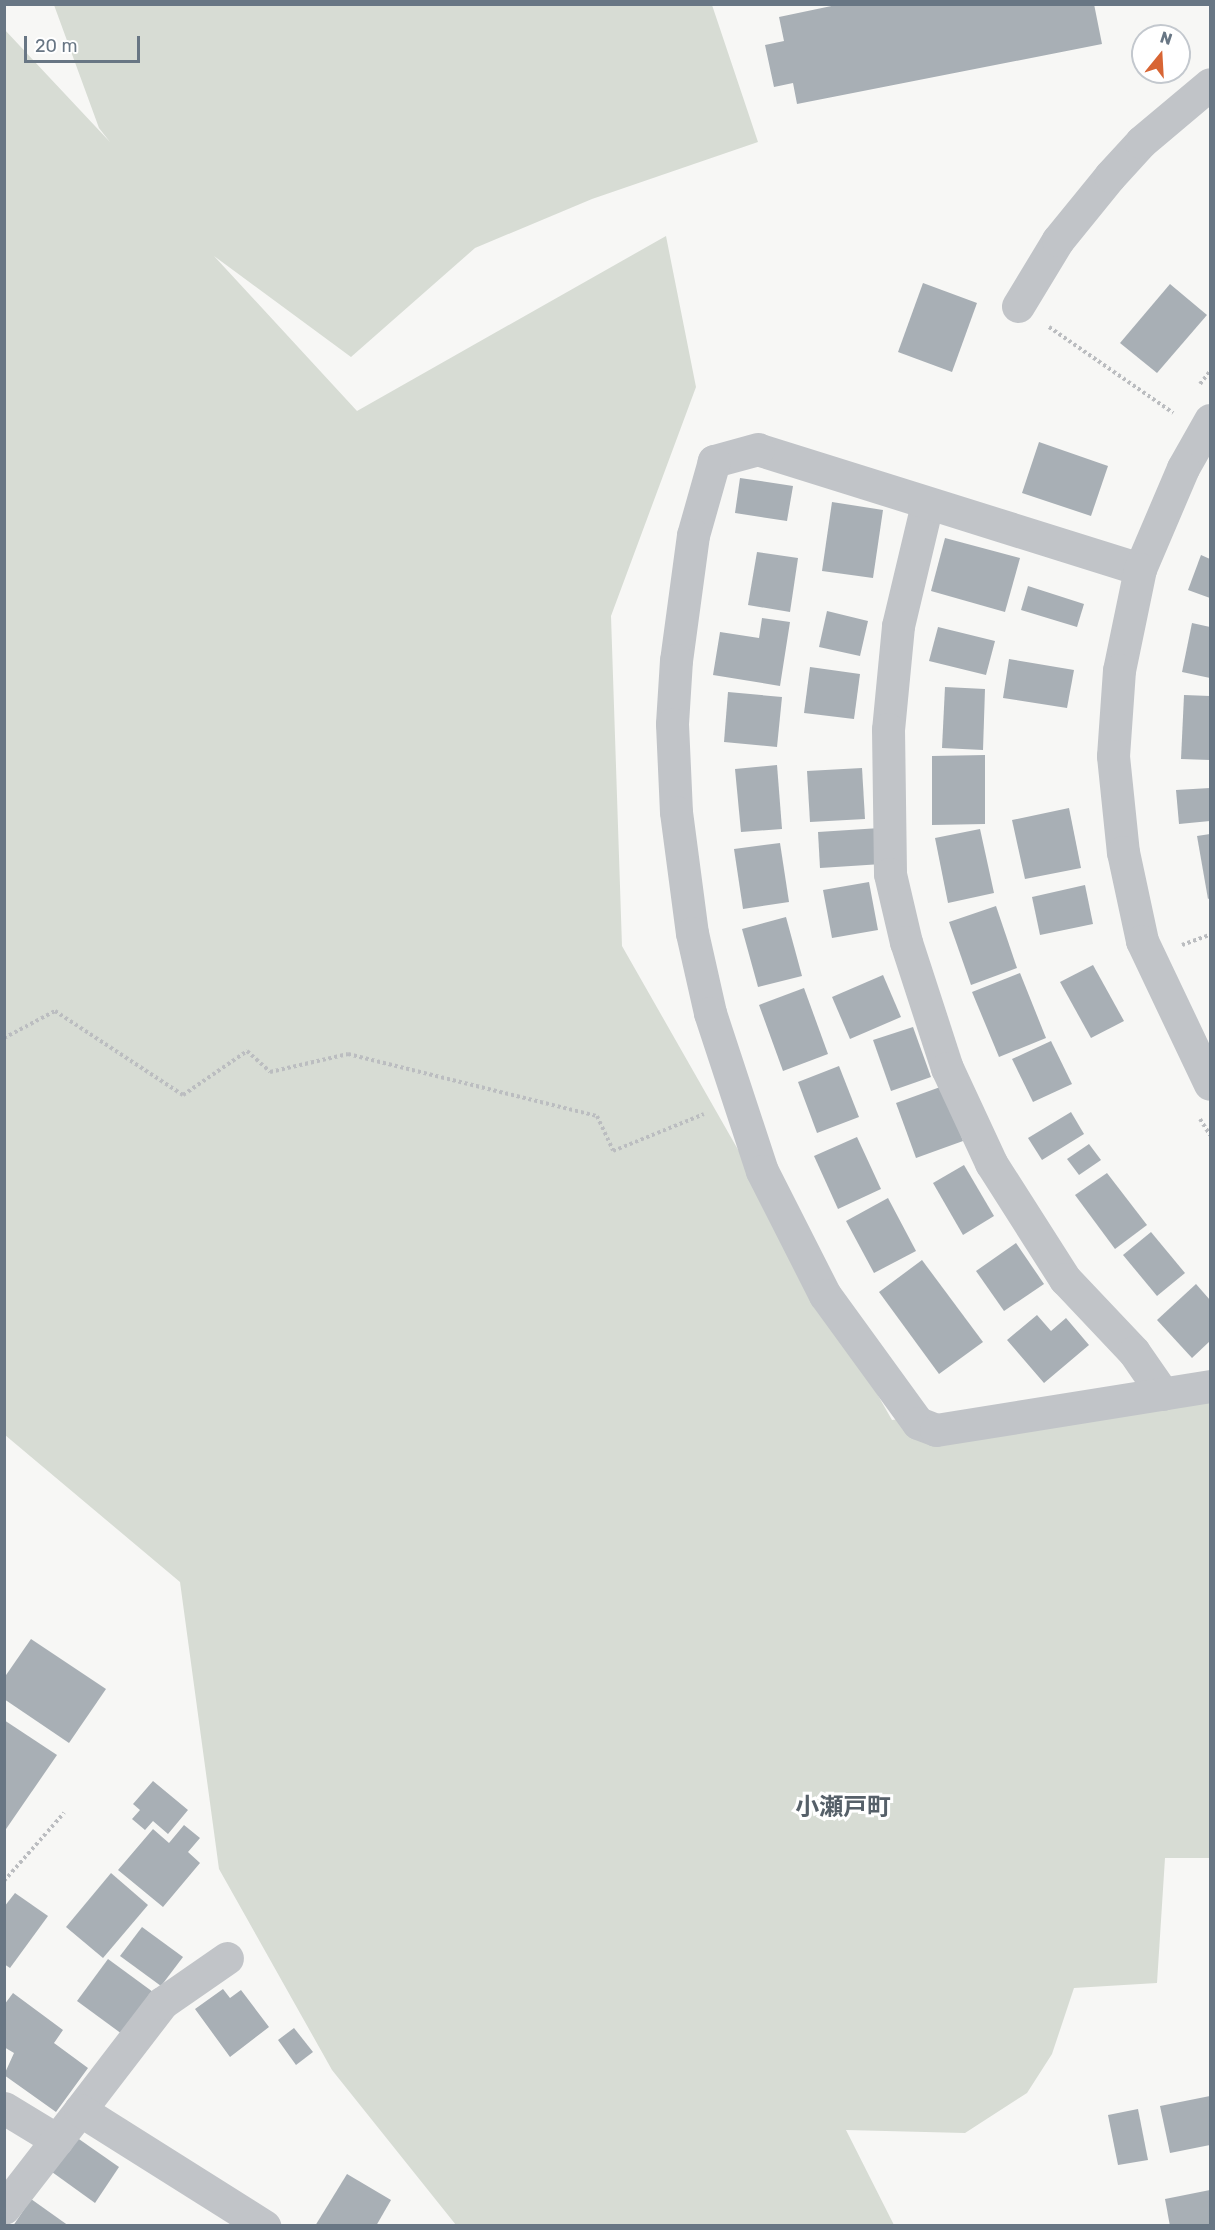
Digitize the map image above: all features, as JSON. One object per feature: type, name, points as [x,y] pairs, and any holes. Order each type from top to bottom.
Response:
[{"type":"street","points":[[1018,306],[1058,240],[1110,176],[1141,142],[1210,84]]},
{"type":"street","points":[[1210,420],[1183,468],[1140,569],[1114,715],[1123,852],[1142,941],[1210,1084]]},
{"type":"street","points":[[1140,569],[927,504],[758,449],[714,461],[693,535],[672,724],[676,812],[692,933],[710,1013],[762,1171],[825,1294],[918,1423],[936,1430],[1210,1386]]},
{"type":"street","points":[[927,504],[898,626],[888,729],[890,874],[906,942],[943,1058],[991,1163],[1065,1279],[1134,1352],[1163,1394]]},
{"type":"street","points":[[4,2208],[162,2003],[228,1958]]},
{"type":"street","points":[[4,2108],[57,2140]]},
{"type":"street","points":[[80,2110],[264,2226]]},
{"type":"path","points":[[1018,306],[1177,416]]},
{"type":"path","points":[[1175,946],[1210,935]]},
{"type":"path","points":[[4,1038],[55,1011],[183,1095],[247,1051],[270,1072],[348,1054],[597,1116],[613,1151],[738,1100]]},
{"type":"path","points":[[4,1881],[64,1813]]},
{"type":"shaded area","points":[[54,5],[712,5],[758,142],[592,199],[475,248],[351,357],[214,256],[357,411],[666,236],[696,387],[611,616],[622,946],[892,1420],[1210,1384],[1210,1858],[1165,1858],[1157,1983],[1074,1988],[1052,2054],[1027,2093],[965,2133],[846,2130],[894,2225],[456,2225],[332,2070],[219,1869],[180,1582],[5,1435],[4,29],[110,142],[99,128]]},
{"type":"building","points":[[841,4],[1094,4],[1102,44],[797,104],[793,83],[774,87],[765,45],[784,41],[779,17]]},
{"type":"building","points":[[923,283],[977,303],[952,372],[898,352]]},
{"type":"building","points":[[1170,284],[1207,315],[1157,373],[1120,343]]},
{"type":"building","points":[[1039,442],[1108,466],[1091,516],[1022,493]]},
{"type":"building","points":[[740,478],[793,486],[787,521],[735,513]]},
{"type":"building","points":[[832,502],[883,510],[873,578],[822,571]]},
{"type":"building","points":[[945,538],[1020,558],[1005,612],[931,591]]},
{"type":"building","points":[[757,552],[798,558],[790,612],[748,605]]},
{"type":"building","points":[[1201,555],[1210,559],[1210,598],[1188,590]]},
{"type":"building","points":[[1028,586],[1084,604],[1077,627],[1021,610]]},
{"type":"building","points":[[827,611],[868,621],[860,656],[819,647]]},
{"type":"building","points":[[762,618],[790,622],[780,686],[713,675],[720,632],[759,638]]},
{"type":"building","points":[[1192,623],[1210,627],[1210,678],[1182,672]]},
{"type":"building","points":[[938,627],[995,641],[986,675],[929,661]]},
{"type":"building","points":[[1009,659],[1074,670],[1067,708],[1003,698]]},
{"type":"building","points":[[810,667],[860,674],[854,719],[804,713]]},
{"type":"building","points":[[945,687],[985,689],[983,750],[942,748]]},
{"type":"building","points":[[728,692],[782,697],[777,747],[724,742]]},
{"type":"building","points":[[1184,695],[1210,696],[1210,760],[1181,759]]},
{"type":"building","points":[[985,755],[985,824],[932,825],[932,756]]},
{"type":"building","points":[[777,765],[782,829],[741,832],[735,769]]},
{"type":"building","points":[[862,768],[865,819],[810,822],[807,771]]},
{"type":"building","points":[[1210,788],[1210,821],[1179,824],[1176,790]]},
{"type":"building","points":[[1069,808],[1081,868],[1025,879],[1012,820]]},
{"type":"building","points":[[880,828],[882,864],[820,868],[818,832]]},
{"type":"building","points":[[980,829],[994,893],[948,903],[935,838]]},
{"type":"building","points":[[1210,834],[1210,898],[1208,899],[1197,836]]},
{"type":"building","points":[[780,843],[789,902],[743,909],[734,849]]},
{"type":"building","points":[[869,882],[878,930],[832,938],[823,890]]},
{"type":"building","points":[[1085,885],[1093,924],[1040,935],[1032,897]]},
{"type":"building","points":[[996,906],[1017,968],[971,985],[949,922]]},
{"type":"building","points":[[786,917],[802,976],[758,987],[742,929]]},
{"type":"building","points":[[1093,965],[1124,1021],[1091,1038],[1060,982]]},
{"type":"building","points":[[1020,973],[1046,1038],[999,1057],[972,992]]},
{"type":"building","points":[[883,975],[901,1017],[850,1039],[832,997]]},
{"type":"building","points":[[804,988],[828,1054],[783,1071],[759,1005]]},
{"type":"building","points":[[913,1027],[931,1077],[891,1091],[873,1040]]},
{"type":"building","points":[[1051,1041],[1072,1084],[1033,1102],[1012,1059]]},
{"type":"building","points":[[839,1066],[859,1117],[817,1133],[798,1082]]},
{"type":"building","points":[[943,1086],[963,1141],[916,1158],[896,1103]]},
{"type":"building","points":[[1071,1112],[1084,1134],[1042,1160],[1028,1138]]},
{"type":"building","points":[[857,1137],[881,1189],[838,1209],[814,1156]]},
{"type":"building","points":[[1089,1144],[1101,1160],[1079,1175],[1067,1159]]},
{"type":"building","points":[[964,1165],[994,1216],[963,1235],[933,1183]]},
{"type":"building","points":[[1107,1173],[1147,1225],[1115,1249],[1075,1195]]},
{"type":"building","points":[[888,1198],[916,1251],[874,1273],[846,1221]]},
{"type":"building","points":[[1151,1232],[1185,1273],[1157,1296],[1123,1255]]},
{"type":"building","points":[[1016,1243],[1044,1284],[1004,1311],[976,1271]]},
{"type":"building","points":[[922,1260],[983,1342],[939,1374],[879,1292]]},
{"type":"building","points":[[1196,1284],[1210,1300],[1210,1341],[1192,1358],[1157,1320]]},
{"type":"building","points":[[1037,1315],[1051,1331],[1066,1318],[1089,1345],[1044,1383],[1007,1340]]},
{"type":"building","points":[[31,1639],[106,1689],[69,1743],[4,1699],[4,1678]]},
{"type":"building","points":[[4,1720],[57,1755],[4,1832]]},
{"type":"building","points":[[153,1781],[188,1810],[168,1834],[153,1821],[145,1830],[132,1819],[140,1810],[133,1804]]},
{"type":"building","points":[[184,1825],[200,1838],[188,1852],[200,1863],[163,1907],[118,1870],[153,1829],[169,1843]]},
{"type":"building","points":[[111,1873],[148,1905],[103,1958],[66,1927]]},
{"type":"building","points":[[15,1893],[48,1916],[10,1968],[4,1964],[4,1907]]},
{"type":"building","points":[[142,1927],[183,1957],[161,1986],[120,1956]]},
{"type":"building","points":[[108,1959],[153,1992],[122,2034],[77,2001]]},
{"type":"building","points":[[223,1989],[230,1998],[241,1990],[269,2027],[230,2057],[195,2009]]},
{"type":"building","points":[[13,1993],[63,2030],[54,2043],[88,2068],[56,2112],[4,2075],[14,2053],[4,2047],[4,2005]]},
{"type":"building","points":[[294,2028],[313,2052],[296,2065],[278,2040]]},
{"type":"building","points":[[1210,2096],[1210,2145],[1170,2153],[1160,2106]]},
{"type":"building","points":[[1138,2109],[1148,2160],[1118,2165],[1108,2115]]},
{"type":"building","points":[[76,2137],[119,2167],[95,2203],[52,2172]]},
{"type":"building","points":[[347,2174],[391,2200],[376,2226],[315,2226]]},
{"type":"building","points":[[1210,2190],[1210,2226],[1170,2226],[1165,2199]]},
{"type":"building","points":[[31,2199],[69,2226],[13,2226]]},
{"type":"district","name":"小瀬戸町","points":[[843,1808]]}]
